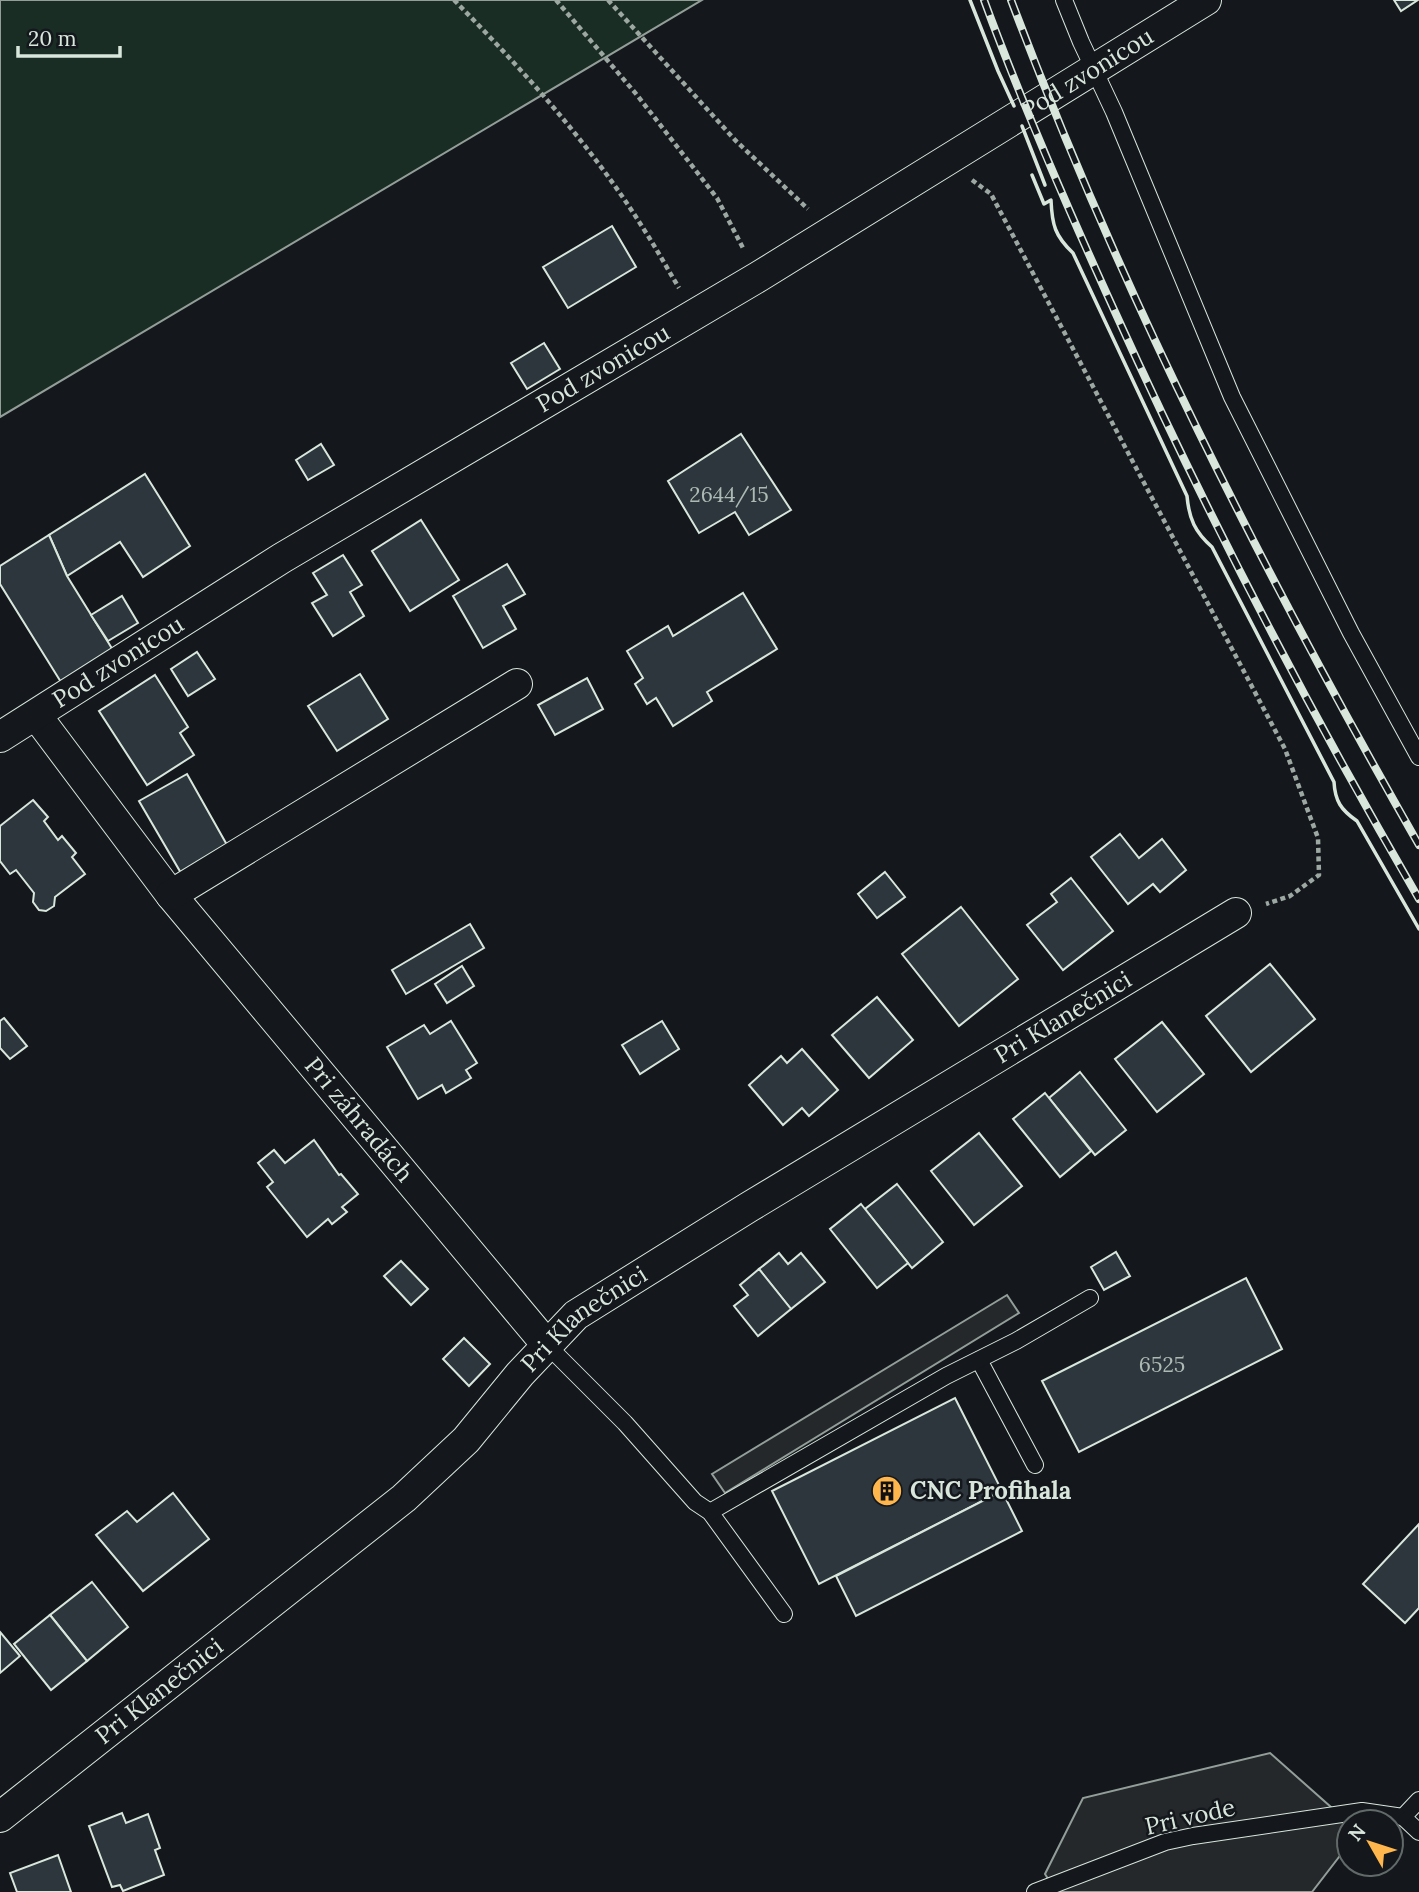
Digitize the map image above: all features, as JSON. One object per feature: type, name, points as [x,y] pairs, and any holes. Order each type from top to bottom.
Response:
[{"type":"street","name":"Pod zvonicou","points":[[0,737],[282,558],[758,277],[1206,0]]},
{"type":"street","points":[[171,895],[517,684]]},
{"type":"street","name":"Pri záhradách","points":[[36,715],[171,895],[547,1345]]},
{"type":"street","name":"Pri Klanečnici","points":[[0,1817],[404,1498],[466,1440],[576,1315],[1236,913]]},
{"type":"lane","points":[[1064,0],[1114,112],[1232,397],[1351,633],[1419,757]]},
{"type":"lane","points":[[710,1512],[946,1376],[1090,1298]]},
{"type":"lane","points":[[547,1345],[625,1423],[695,1502],[710,1512],[784,1614]]},
{"type":"lane","points":[[979,1360],[1035,1465]]},
{"type":"lane","points":[[1405,1815],[1419,1800]]},
{"type":"lane","name":"Pri vode","points":[[1035,1892],[1165,1843],[1204,1834],[1335,1815]]},
{"type":"lane","points":[[1405,1819],[1419,1832]]},
{"type":"path","points":[[454,0],[497,44],[577,136],[642,226],[693,313]]},
{"type":"path","points":[[556,0],[637,94],[717,198],[758,277]]},
{"type":"path","points":[[608,0],[736,141],[807,206],[817,240]]},
{"type":"path","points":[[947,160],[991,194],[1285,749],[1318,838],[1319,875],[1290,896],[1236,913]]},
{"type":"green space","points":[[0,0],[702,0],[0,417]]},
{"type":"shaded area","points":[[1007,1295],[1019,1313],[725,1493],[712,1474]]},
{"type":"shaded area","points":[[1270,1753],[1335,1811],[1335,1862],[1312,1892],[1056,1892],[1045,1874],[1083,1798]]},
{"type":"building","points":[[1394,0],[1418,0],[1401,11]]},
{"type":"building","points":[[612,226],[636,267],[568,308],[543,267]]},
{"type":"building","points":[[544,343],[560,369],[527,389],[511,363]]},
{"type":"building","points":[[741,434],[791,510],[749,535],[735,512],[699,533],[668,481]]},
{"type":"building","points":[[321,444],[334,465],[308,480],[296,460]]},
{"type":"building","points":[[145,474],[190,546],[143,577],[120,542],[67,576],[49,535]]},
{"type":"building","points":[[421,520],[459,580],[410,611],[372,551]]},
{"type":"building","points":[[49,535],[67,576],[116,655],[64,687],[0,584],[0,566]]},
{"type":"building","points":[[343,555],[362,585],[350,592],[364,616],[333,636],[312,603],[327,595],[313,573]]},
{"type":"building","points":[[507,564],[525,594],[503,606],[516,629],[483,648],[453,596]]},
{"type":"building","points":[[743,593],[777,649],[707,692],[712,701],[673,726],[656,698],[647,704],[635,684],[643,678],[627,651],[668,626],[673,636]]},
{"type":"building","points":[[122,596],[138,623],[108,641],[91,615]]},
{"type":"building","points":[[197,652],[215,679],[188,696],[171,669]]},
{"type":"building","points":[[360,674],[388,719],[337,751],[308,706]]},
{"type":"building","points":[[155,675],[188,727],[180,733],[194,755],[147,785],[99,711]]},
{"type":"building","points":[[587,678],[603,709],[555,735],[538,705]]},
{"type":"building","points":[[187,774],[227,845],[181,873],[139,801]]},
{"type":"building","points":[[33,800],[48,817],[44,821],[58,840],[62,836],[76,853],[72,857],[85,874],[55,897],[54,906],[46,911],[39,910],[33,902],[34,893],[16,870],[10,874],[0,861],[0,826]]},
{"type":"building","points":[[1120,834],[1139,858],[1162,839],[1186,870],[1160,892],[1153,884],[1128,904],[1091,857]]},
{"type":"building","points":[[885,872],[905,897],[877,918],[858,894]]},
{"type":"building","points":[[1071,878],[1113,931],[1063,970],[1027,925],[1057,902],[1051,894]]},
{"type":"building","points":[[961,907],[1018,979],[959,1026],[902,954]]},
{"type":"building","points":[[470,924],[484,948],[406,994],[392,970]]},
{"type":"building","points":[[1270,964],[1315,1019],[1251,1072],[1206,1016]]},
{"type":"building","points":[[462,966],[474,986],[447,1003],[435,984]]},
{"type":"building","points":[[877,997],[913,1040],[869,1078],[832,1035]]},
{"type":"building","points":[[4,1018],[27,1046],[10,1059],[0,1048],[0,1021]]},
{"type":"building","points":[[451,1021],[477,1063],[466,1070],[471,1078],[446,1093],[442,1085],[418,1099],[387,1047],[424,1025],[430,1034]]},
{"type":"building","points":[[662,1021],[679,1049],[640,1074],[622,1045]]},
{"type":"building","points":[[1162,1022],[1204,1074],[1157,1112],[1115,1059]]},
{"type":"building","points":[[802,1049],[838,1090],[809,1116],[802,1108],[783,1125],[749,1085],[781,1056],[787,1063]]},
{"type":"building","points":[[1080,1072],[1126,1130],[1095,1155],[1049,1098]]},
{"type":"building","points":[[1045,1093],[1091,1151],[1060,1177],[1013,1119]]},
{"type":"building","points":[[979,1133],[1022,1186],[974,1225],[931,1171]]},
{"type":"building","points":[[314,1140],[339,1175],[341,1174],[358,1194],[342,1207],[347,1212],[332,1224],[328,1219],[307,1237],[267,1187],[273,1182],[258,1163],[274,1150],[285,1163]]},
{"type":"building","points":[[897,1184],[943,1242],[912,1268],[865,1209]]},
{"type":"building","points":[[861,1204],[908,1263],[877,1288],[830,1229]]},
{"type":"building","points":[[1116,1252],[1130,1276],[1104,1290],[1091,1267]]},
{"type":"building","points":[[779,1253],[788,1264],[801,1253],[825,1282],[791,1309],[759,1269]]},
{"type":"building","points":[[401,1261],[428,1289],[411,1305],[384,1276]]},
{"type":"building","points":[[759,1269],[791,1309],[758,1336],[734,1306],[748,1295],[740,1285]]},
{"type":"building","points":[[1246,1278],[1282,1349],[1079,1452],[1042,1381]]},
{"type":"building","points":[[464,1338],[490,1364],[469,1386],[443,1359]]},
{"type":"building","name":"CNC Profihala","points":[[955,1398],[1002,1491],[819,1584],[772,1491]]},
{"type":"building","points":[[1002,1491],[1022,1531],[856,1616],[836,1576]]},
{"type":"building","points":[[173,1493],[209,1539],[143,1591],[96,1535],[127,1511],[137,1522]]},
{"type":"building","points":[[1419,1524],[1419,1608],[1405,1623],[1363,1584]]},
{"type":"building","points":[[92,1582],[128,1627],[87,1661],[50,1615]]},
{"type":"building","points":[[50,1615],[87,1661],[51,1690],[14,1644]]},
{"type":"building","points":[[0,1632],[20,1656],[0,1673]]},
{"type":"building","points":[[122,1813],[126,1823],[148,1814],[160,1848],[155,1850],[164,1875],[123,1891],[120,1885],[112,1887],[89,1826]]},
{"type":"building","points":[[58,1855],[71,1892],[17,1892],[10,1873]]},
{"type":"railway","points":[[984,0],[1063,196],[1185,462],[1337,755],[1419,899]]},
{"type":"railway","points":[[1011,0],[1099,218],[1198,431],[1305,640],[1419,845]]},
{"type":"wall","points":[[970,0],[1014,106]]},
{"type":"wall","points":[[1022,126],[1045,185]]},
{"type":"wall","points":[[1032,175],[1044,204],[1051,200],[1056,230],[1073,253],[1187,496],[1194,524],[1212,547],[1334,782],[1340,804],[1357,821],[1419,929]]},
{"type":"place","name":"CNC Profihala","points":[[887,1491]]}]
